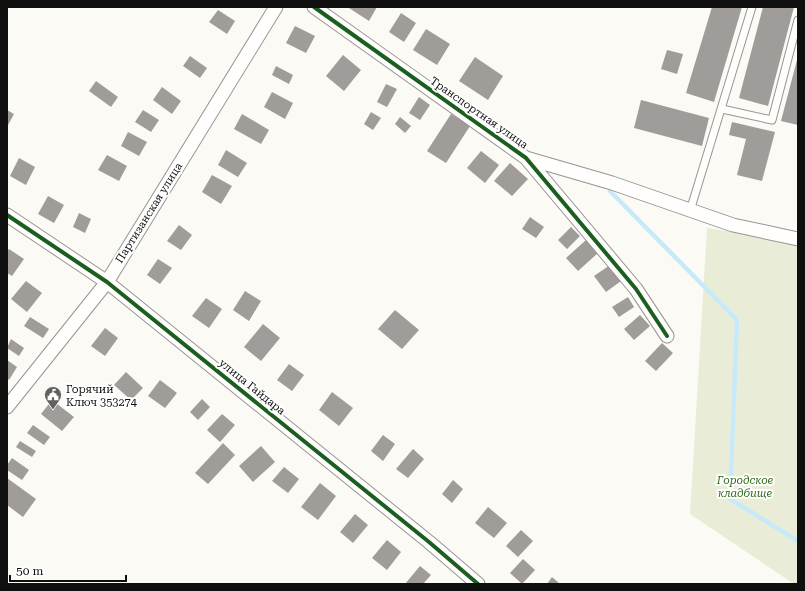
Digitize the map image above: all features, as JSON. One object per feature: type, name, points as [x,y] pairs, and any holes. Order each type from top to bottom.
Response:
[{"type":"street","name":"Партизанская улица","points":[[7,407],[106,282],[276,7]]},
{"type":"street","name":"Транспортная улица","points":[[314,7],[526,158],[636,288],[667,336]]},
{"type":"street","points":[[526,158],[612,183],[732,225],[798,239]]},
{"type":"street","name":"улица Гайдара","points":[[7,214],[106,282],[429,542],[478,584]]},
{"type":"lane","points":[[690,211],[752,7]]},
{"type":"lane","points":[[722,108],[772,120],[798,20]]},
{"type":"green space","name":"Городское кладбище","points":[[707,228],[798,242],[798,584],[794,584],[690,514]]},
{"type":"building","points":[[377,7],[369,21],[349,8]]},
{"type":"building","points":[[712,7],[742,7],[714,102],[686,93]]},
{"type":"building","points":[[763,7],[794,7],[768,106],[739,98]]},
{"type":"building","points":[[218,10],[235,21],[227,34],[209,22]]},
{"type":"building","points":[[401,13],[416,23],[404,42],[389,32]]},
{"type":"building","points":[[295,26],[315,36],[306,53],[286,43]]},
{"type":"building","points":[[426,29],[450,44],[437,65],[413,50]]},
{"type":"building","points":[[667,50],[683,54],[677,74],[661,69]]},
{"type":"building","points":[[343,55],[361,70],[344,91],[326,76]]},
{"type":"building","points":[[190,56],[207,68],[200,78],[183,66]]},
{"type":"building","points":[[798,56],[798,125],[781,121]]},
{"type":"building","points":[[475,57],[503,76],[488,100],[459,81]]},
{"type":"building","points":[[276,66],[293,75],[289,84],[272,75]]},
{"type":"building","points":[[96,81],[118,97],[111,107],[89,91]]},
{"type":"building","points":[[386,84],[397,89],[387,107],[377,102]]},
{"type":"building","points":[[162,87],[181,101],[172,114],[153,100]]},
{"type":"building","points":[[272,92],[293,103],[285,119],[264,107]]},
{"type":"building","points":[[419,97],[430,105],[420,120],[409,113]]},
{"type":"building","points":[[641,100],[709,118],[702,146],[634,128]]},
{"type":"building","points":[[7,110],[14,114],[7,127]]},
{"type":"building","points":[[143,110],[159,120],[151,132],[135,122]]},
{"type":"building","points":[[371,112],[381,118],[373,130],[364,124]]},
{"type":"building","points":[[242,114],[269,130],[261,144],[234,129]]},
{"type":"building","points":[[451,114],[470,126],[446,163],[427,151]]},
{"type":"building","points":[[400,117],[411,126],[405,133],[395,124]]},
{"type":"building","points":[[732,122],[775,132],[762,181],[737,175],[746,139],[729,135]]},
{"type":"building","points":[[128,132],[147,142],[139,156],[121,146]]},
{"type":"building","points":[[226,150],[247,163],[238,177],[218,165]]},
{"type":"building","points":[[481,151],[499,165],[485,183],[467,168]]},
{"type":"building","points":[[107,155],[127,166],[119,181],[98,170]]},
{"type":"building","points":[[19,158],[35,167],[26,185],[10,176]]},
{"type":"building","points":[[510,163],[528,179],[512,196],[494,181]]},
{"type":"building","points":[[212,175],[232,186],[221,204],[202,192]]},
{"type":"building","points":[[48,196],[64,205],[54,223],[38,214]]},
{"type":"building","points":[[79,213],[91,219],[85,233],[73,227]]},
{"type":"building","points":[[530,217],[544,227],[536,238],[522,229]]},
{"type":"building","points":[[179,225],[192,235],[181,250],[167,241]]},
{"type":"building","points":[[571,227],[580,236],[567,249],[558,240]]},
{"type":"building","points":[[586,240],[598,253],[578,271],[566,258]]},
{"type":"building","points":[[9,249],[24,259],[12,276],[7,273],[7,251]]},
{"type":"building","points":[[158,259],[172,268],[160,284],[147,275]]},
{"type":"building","points":[[610,265],[621,281],[606,292],[594,276]]},
{"type":"building","points":[[26,281],[42,293],[27,312],[11,299]]},
{"type":"building","points":[[245,291],[261,301],[249,321],[233,310]]},
{"type":"building","points":[[628,297],[634,307],[619,317],[612,307]]},
{"type":"building","points":[[206,298],[222,309],[209,328],[192,316]]},
{"type":"building","points":[[395,310],[419,330],[402,349],[378,329]]},
{"type":"building","points":[[640,315],[650,326],[634,340],[624,329]]},
{"type":"building","points":[[30,317],[49,329],[43,338],[24,326]]},
{"type":"building","points":[[263,324],[280,338],[261,361],[244,347]]},
{"type":"building","points":[[105,328],[118,338],[105,356],[91,346]]},
{"type":"building","points":[[11,339],[24,348],[19,356],[7,348]]},
{"type":"building","points":[[662,343],[673,353],[656,371],[645,361]]},
{"type":"building","points":[[7,360],[17,367],[9,380],[7,378]]},
{"type":"building","points":[[289,364],[304,375],[292,391],[277,380]]},
{"type":"building","points":[[126,372],[143,388],[131,400],[114,385]]},
{"type":"building","points":[[160,380],[177,393],[165,408],[148,396]]},
{"type":"building","points":[[332,392],[353,408],[339,426],[319,410]]},
{"type":"building","points":[[202,399],[210,407],[198,420],[190,412]]},
{"type":"building","points":[[52,400],[74,417],[62,431],[41,414]]},
{"type":"building","points":[[222,414],[235,425],[220,442],[207,430]]},
{"type":"building","points":[[33,425],[50,437],[44,445],[27,433]]},
{"type":"building","points":[[383,435],[395,444],[383,461],[371,451]]},
{"type":"building","points":[[20,441],[36,451],[32,457],[16,447]]},
{"type":"building","points":[[223,443],[235,455],[208,484],[195,473]]},
{"type":"building","points":[[261,446],[275,462],[253,482],[239,466]]},
{"type":"building","points":[[413,449],[424,459],[408,478],[396,469]]},
{"type":"building","points":[[12,458],[29,470],[22,480],[7,470],[7,465]]},
{"type":"building","points":[[284,467],[299,479],[288,493],[272,481]]},
{"type":"building","points":[[7,478],[36,499],[23,517],[7,505]]},
{"type":"building","points":[[453,480],[463,489],[452,503],[442,494]]},
{"type":"building","points":[[320,483],[336,496],[318,520],[301,507]]},
{"type":"building","points":[[488,507],[507,523],[494,538],[475,523]]},
{"type":"building","points":[[355,514],[368,525],[353,543],[340,532]]},
{"type":"building","points":[[521,530],[533,541],[518,557],[506,546]]},
{"type":"building","points":[[387,540],[401,552],[387,570],[372,558]]},
{"type":"building","points":[[523,559],[535,570],[522,584],[510,573]]},
{"type":"building","points":[[420,566],[431,575],[423,584],[405,584]]},
{"type":"building","points":[[552,577],[560,584],[547,584]]},
{"type":"waterway","points":[[610,191],[737,320],[730,499],[798,541]]},
{"type":"cycle path","points":[[314,7],[526,158],[636,289],[667,336]]},
{"type":"cycle path","points":[[7,215],[107,282],[429,542],[478,584]]},
{"type":"place","name":"Горячий Ключ 353274","points":[[53,410]]}]
